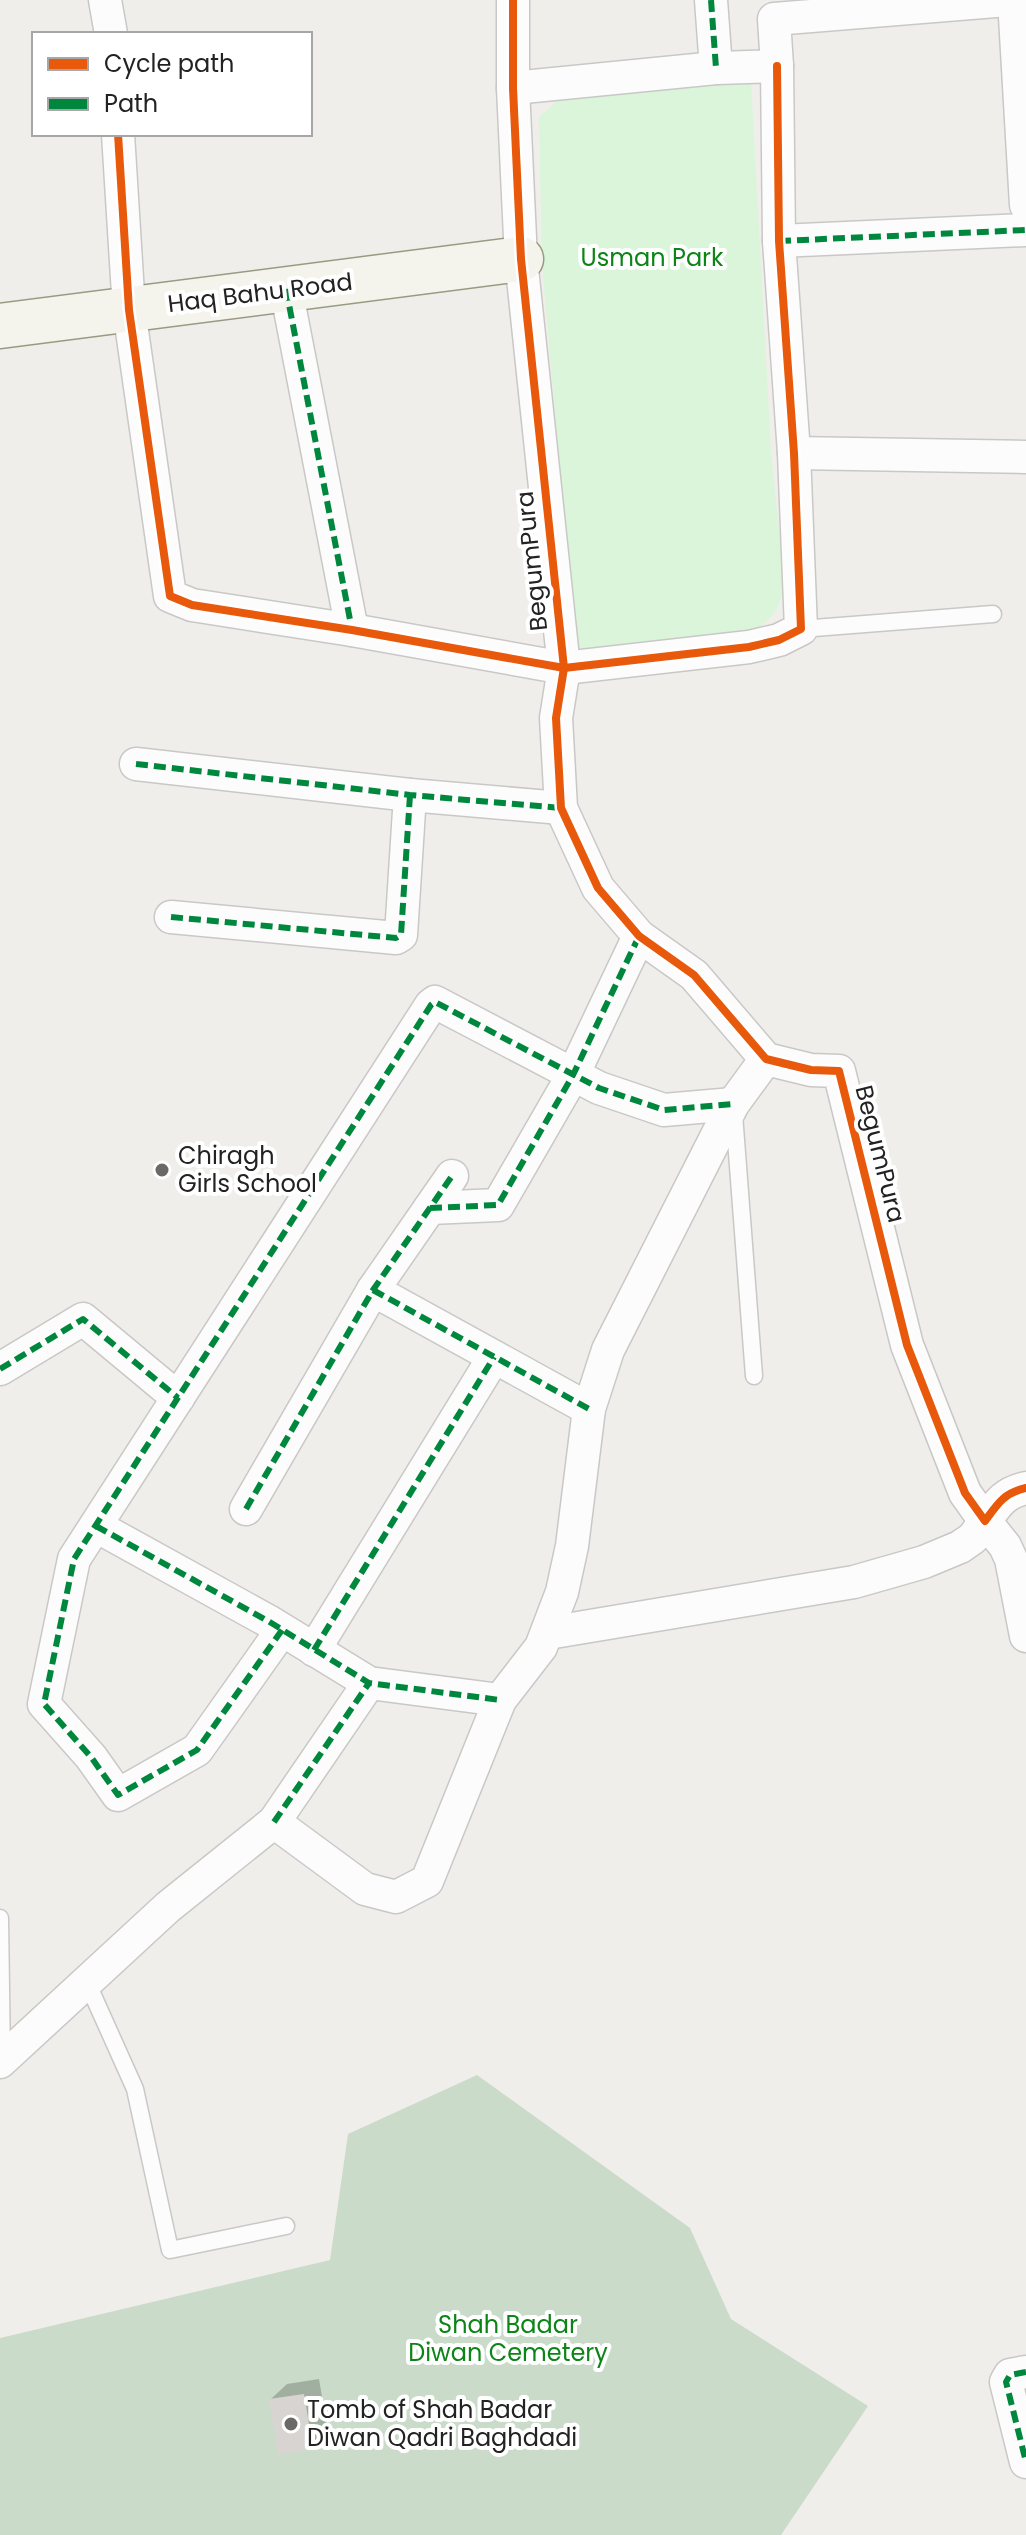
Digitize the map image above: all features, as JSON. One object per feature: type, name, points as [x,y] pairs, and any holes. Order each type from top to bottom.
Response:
[{"type":"street","points":[[105,0],[111,32]]},
{"type":"street","name":"BegumPura","points":[[513,0],[513,88],[521,259],[564,668],[556,718],[561,808],[598,888],[639,936],[694,975],[766,1059],[811,1070],[839,1071],[907,1345],[965,1493],[985,1521]]},
{"type":"street","points":[[711,0],[716,68]]},
{"type":"street","points":[[118,136],[129,310],[170,596],[192,605],[564,668],[749,647],[779,640],[801,629],[794,453],[779,241],[774,19],[1011,0],[1026,205]]},
{"type":"street","points":[[513,88],[716,68],[777,66]]},
{"type":"street","points":[[779,241],[1026,230]]},
{"type":"street","name":"Haq Bahu Road","points":[[0,326],[521,259]]},
{"type":"street","points":[[286,289],[352,630]]},
{"type":"street","points":[[794,453],[1026,457]]},
{"type":"street","points":[[136,764],[410,795],[561,808]]},
{"type":"street","points":[[171,917],[396,938],[401,935],[410,795]]},
{"type":"street","points":[[430,1208],[498,1205],[573,1075],[639,936]]},
{"type":"street","points":[[282,1630],[197,1750],[118,1795],[91,1757],[44,1704],[74,1559],[433,1002],[599,1088],[664,1110],[733,1104]]},
{"type":"street","points":[[274,1822],[365,1889],[396,1897],[427,1881],[500,1700],[541,1647],[562,1592],[572,1546],[589,1409],[608,1350],[733,1104],[766,1059]]},
{"type":"street","points":[[246,1509],[373,1290],[452,1176]]},
{"type":"street","points":[[373,1290],[589,1409]]},
{"type":"street","points":[[0,1369],[83,1319],[178,1398]]},
{"type":"street","points":[[314,1650],[494,1357]]},
{"type":"street","points":[[548,1633],[854,1582],[924,1562],[973,1538],[1002,1497],[1026,1488]]},
{"type":"street","points":[[985,1521],[1011,1559],[1026,1636]]},
{"type":"street","points":[[96,1526],[282,1630],[369,1683],[500,1700]]},
{"type":"street","points":[[1,2061],[168,1907],[274,1822],[369,1683]]},
{"type":"street","points":[[1026,2372],[1006,2377],[1026,2462]]},
{"type":"lane","points":[[801,629],[993,614]]},
{"type":"lane","points":[[733,1104],[754,1376]]},
{"type":"lane","points":[[0,1918],[1,2061]]},
{"type":"lane","points":[[87,1982],[135,2089],[170,2250],[286,2226]]},
{"type":"green space","name":"Usman Park","points":[[751,80],[771,453],[785,588],[776,611],[759,628],[733,636],[576,653],[542,263],[539,117],[565,94]]},
{"type":"green space","name":"Shah Badar Diwan Cemetery","points":[[477,2075],[690,2228],[731,2319],[868,2406],[781,2535],[0,2535],[0,2338],[330,2260],[348,2134]]},
{"type":"building","name":"Tomb of Shah Badar Diwan Qadri Baghdadi","points":[[304,2394],[313,2449],[278,2455],[269,2399]]},
{"type":"marked path","points":[[711,0],[716,68]]},
{"type":"marked path","points":[[779,241],[1026,230]]},
{"type":"marked path","points":[[286,289],[352,630]]},
{"type":"marked path","points":[[136,764],[410,795],[561,808]]},
{"type":"marked path","points":[[171,917],[396,938],[401,935],[410,795]]},
{"type":"marked path","points":[[430,1208],[498,1205],[573,1075],[639,936]]},
{"type":"marked path","points":[[282,1630],[197,1750],[118,1795],[91,1757],[44,1704],[74,1559],[431,1005],[435,1002],[599,1088],[664,1110],[733,1104]]},
{"type":"marked path","points":[[246,1509],[373,1290],[452,1176]]},
{"type":"marked path","points":[[373,1290],[589,1409]]},
{"type":"marked path","points":[[0,1369],[83,1319],[178,1398]]},
{"type":"marked path","points":[[314,1650],[494,1357]]},
{"type":"marked path","points":[[96,1526],[268,1621],[369,1683],[500,1700]]},
{"type":"marked path","points":[[274,1822],[369,1683]]},
{"type":"marked path","points":[[1026,2372],[1010,2375],[1006,2382],[1026,2462]]},
{"type":"cycle path","points":[[513,0],[513,88],[521,259],[564,668],[556,718],[561,808],[598,888],[639,936],[694,975],[766,1059],[811,1070],[839,1071],[907,1345],[965,1493],[985,1521],[1002,1500],[1026,1488]]},
{"type":"cycle path","points":[[118,136],[129,310],[170,596],[192,605],[564,668],[749,647],[779,640],[801,629],[794,453],[779,241],[777,66]]},
{"type":"place","name":"Chiragh Girls School","points":[[162,1170]]},
{"type":"place","name":"Tomb of Shah Badar Diwan Qadri Baghdadi","points":[[291,2424]]}]
